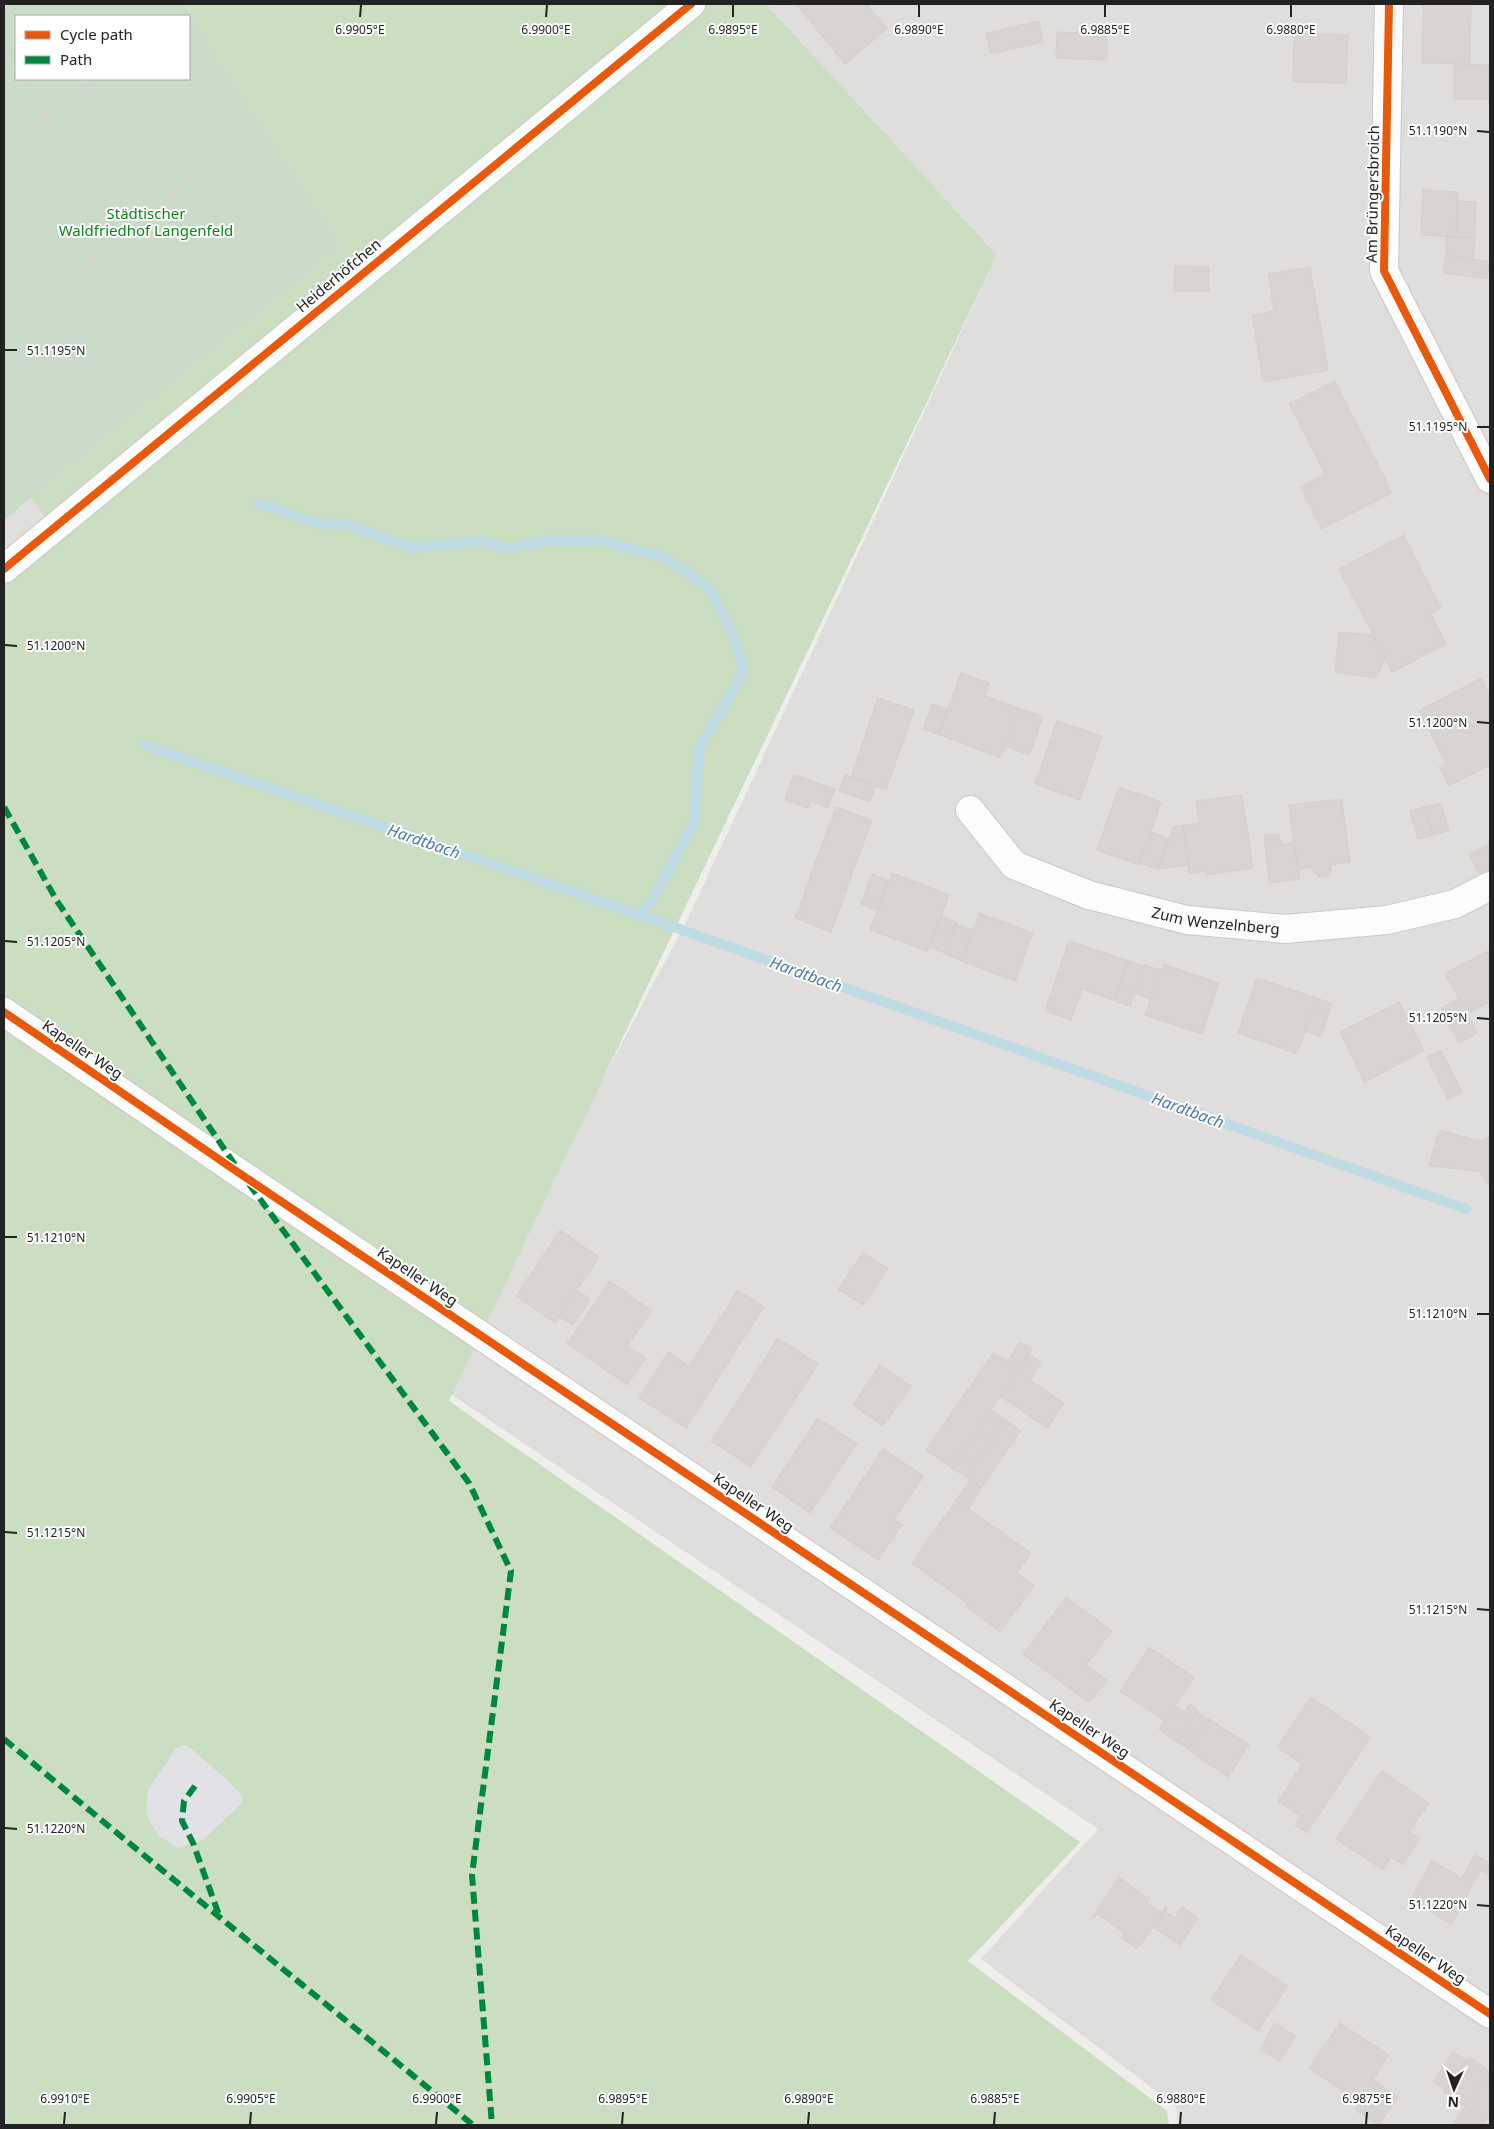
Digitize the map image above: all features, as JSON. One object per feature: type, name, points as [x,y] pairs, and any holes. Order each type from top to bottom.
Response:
[{"type":"street","name":"Heiderhöfchen","points":[[4,569],[691,4]]},
{"type":"street","name":"Am Brüngersbroich","points":[[1389,4],[1384,271],[1490,479]]},
{"type":"street","name":"Zum Wenzelnberg","points":[[970,810],[1014,865],[1089,896],[1187,920],[1285,929],[1387,920],[1454,904],[1490,886]]},
{"type":"street","name":"Kapeller Weg","points":[[4,1012],[299,1213],[1490,2014]]},
{"type":"path","points":[[4,43],[15,62]]},
{"type":"path","points":[[26,80],[120,237]]},
{"type":"path","points":[[4,144],[99,80]]},
{"type":"path","points":[[4,299],[48,296],[236,142]]},
{"type":"shaded area","points":[[766,4],[1490,4],[1490,2125],[1178,2125],[1176,2106],[981,1959],[1098,1829],[440,1387],[687,920],[997,255]]},
{"type":"shaded area","points":[[31,498],[45,517],[4,553],[4,520]]},
{"type":"shaded area","points":[[184,1745],[189,1747],[225,1778],[243,1797],[241,1804],[203,1840],[178,1848],[158,1835],[146,1815],[148,1790],[177,1747]]},
{"type":"green space","name":"Städtischer Waldfriedhof Langenfeld","points":[[4,4],[184,4],[342,246],[4,520]]},
{"type":"green space","points":[[184,4],[766,4],[997,255],[449,1401],[1080,1842],[968,1961],[1167,2111],[1169,2125],[4,2125],[4,520],[342,246]]},
{"type":"building","points":[[796,4],[867,4],[887,29],[845,64]]},
{"type":"building","points":[[1423,4],[1471,4],[1470,64],[1422,63]]},
{"type":"building","points":[[1039,21],[1043,42],[990,54],[986,33]]},
{"type":"building","points":[[1057,32],[1107,34],[1107,60],[1056,58]]},
{"type":"building","points":[[1294,33],[1348,35],[1346,83],[1293,82]]},
{"type":"building","points":[[1454,64],[1490,65],[1490,99],[1454,99]]},
{"type":"building","points":[[1423,190],[1458,192],[1456,237],[1421,235]]},
{"type":"building","points":[[1457,201],[1476,202],[1475,238],[1456,237]]},
{"type":"building","points":[[1446,237],[1475,238],[1473,260],[1446,255]]},
{"type":"building","points":[[1446,255],[1490,262],[1487,279],[1443,273]]},
{"type":"building","points":[[1175,266],[1209,267],[1209,291],[1174,291]]},
{"type":"building","points":[[1310,267],[1328,370],[1263,382],[1252,315],[1274,311],[1268,274]]},
{"type":"building","points":[[1335,381],[1392,493],[1321,529],[1300,487],[1325,474],[1289,404]]},
{"type":"building","points":[[1404,535],[1441,608],[1431,614],[1446,644],[1392,672],[1339,569]]},
{"type":"building","points":[[1339,632],[1373,635],[1385,658],[1377,678],[1335,672]]},
{"type":"building","points":[[961,673],[989,683],[985,696],[1019,708],[1001,758],[938,734]]},
{"type":"building","points":[[1481,678],[1490,696],[1490,765],[1449,786],[1439,767],[1446,763],[1419,711]]},
{"type":"building","points":[[878,698],[914,710],[886,790],[851,777]]},
{"type":"building","points":[[932,704],[947,709],[938,734],[923,729]]},
{"type":"building","points":[[1019,708],[1043,717],[1029,755],[1005,746]]},
{"type":"building","points":[[1057,721],[1102,736],[1080,800],[1035,784]]},
{"type":"building","points":[[794,775],[835,789],[828,808],[810,801],[808,808],[785,800]]},
{"type":"building","points":[[845,775],[875,786],[870,802],[839,791]]},
{"type":"building","points":[[1119,787],[1161,802],[1139,865],[1097,850]]},
{"type":"building","points":[[1242,795],[1253,868],[1206,875],[1205,871],[1189,874],[1183,825],[1199,823],[1196,801]]},
{"type":"building","points":[[1342,799],[1350,862],[1330,865],[1331,870],[1326,877],[1320,877],[1314,872],[1313,867],[1297,869],[1289,805]]},
{"type":"building","points":[[1441,803],[1449,831],[1433,835],[1425,807]]},
{"type":"building","points":[[836,807],[872,820],[831,932],[795,918]]},
{"type":"building","points":[[1425,807],[1433,835],[1418,839],[1410,811]]},
{"type":"building","points":[[1183,825],[1188,865],[1158,869],[1173,827]]},
{"type":"building","points":[[1151,832],[1168,839],[1158,869],[1140,863]]},
{"type":"building","points":[[1279,834],[1281,845],[1294,843],[1300,879],[1269,883],[1264,835]]},
{"type":"building","points":[[1490,844],[1490,870],[1480,875],[1469,854]]},
{"type":"building","points":[[892,873],[949,895],[928,951],[870,930]]},
{"type":"building","points":[[872,874],[889,881],[878,910],[861,904]]},
{"type":"building","points":[[979,913],[1033,933],[1015,981],[961,961]]},
{"type":"building","points":[[941,916],[956,922],[945,953],[929,947]]},
{"type":"building","points":[[956,924],[972,930],[961,960],[944,954]]},
{"type":"building","points":[[1069,941],[1129,961],[1115,1001],[1082,989],[1071,1020],[1045,1011]]},
{"type":"building","points":[[1490,950],[1490,1002],[1467,1014],[1445,973]]},
{"type":"building","points":[[1129,961],[1143,966],[1130,1006],[1115,1001]]},
{"type":"building","points":[[1163,964],[1219,983],[1202,1034],[1145,1015]]},
{"type":"building","points":[[1144,965],[1161,970],[1151,999],[1134,993]]},
{"type":"building","points":[[1257,978],[1317,998],[1297,1054],[1238,1033]]},
{"type":"building","points":[[1317,998],[1332,1004],[1321,1037],[1305,1031]]},
{"type":"building","points":[[1459,999],[1477,1033],[1458,1043],[1441,1008]]},
{"type":"building","points":[[1399,1002],[1424,1051],[1364,1082],[1340,1032]]},
{"type":"building","points":[[1441,1050],[1462,1092],[1448,1099],[1427,1057]]},
{"type":"building","points":[[1439,1130],[1480,1141],[1490,1137],[1490,1188],[1479,1171],[1429,1166]]},
{"type":"building","points":[[560,1230],[599,1257],[555,1323],[516,1296]]},
{"type":"building","points":[[863,1252],[888,1269],[863,1305],[838,1289]]},
{"type":"building","points":[[610,1281],[652,1311],[627,1346],[646,1358],[627,1385],[567,1343]]},
{"type":"building","points":[[577,1290],[590,1299],[573,1325],[559,1317]]},
{"type":"building","points":[[738,1290],[764,1307],[686,1428],[639,1398],[668,1352],[689,1366]]},
{"type":"building","points":[[778,1338],[818,1364],[751,1467],[711,1441]]},
{"type":"building","points":[[1020,1342],[1032,1349],[952,1468],[926,1450],[993,1353],[1008,1361]]},
{"type":"building","points":[[1029,1354],[1041,1362],[1030,1380],[1064,1403],[1047,1428],[1000,1396]]},
{"type":"building","points":[[880,1365],[911,1386],[883,1426],[853,1405]]},
{"type":"building","points":[[991,1410],[1006,1420],[966,1477],[952,1468]]},
{"type":"building","points":[[818,1418],[857,1444],[810,1513],[772,1487]]},
{"type":"building","points":[[1006,1420],[1021,1431],[981,1488],[966,1477]]},
{"type":"building","points":[[883,1449],[924,1476],[894,1520],[902,1525],[878,1560],[830,1528]]},
{"type":"building","points":[[970,1480],[981,1488],[968,1509],[956,1500]]},
{"type":"building","points":[[956,1500],[1031,1553],[1017,1572],[1034,1586],[1000,1632],[966,1606],[968,1604],[912,1563]]},
{"type":"building","points":[[1066,1597],[1112,1631],[1086,1665],[1107,1680],[1089,1703],[1023,1654]]},
{"type":"building","points":[[1149,1647],[1194,1677],[1165,1721],[1120,1691]]},
{"type":"building","points":[[1311,1697],[1371,1737],[1307,1833],[1295,1825],[1301,1816],[1278,1801],[1302,1764],[1277,1747]]},
{"type":"building","points":[[1190,1704],[1198,1710],[1193,1718],[1184,1712]]},
{"type":"building","points":[[1175,1706],[1193,1718],[1177,1742],[1159,1729]]},
{"type":"building","points":[[1197,1712],[1209,1720],[1189,1749],[1177,1742]]},
{"type":"building","points":[[1209,1719],[1249,1745],[1228,1777],[1188,1750]]},
{"type":"building","points":[[1382,1771],[1429,1803],[1409,1832],[1420,1839],[1403,1865],[1391,1857],[1383,1870],[1336,1839]]},
{"type":"building","points":[[1475,1855],[1490,1863],[1490,1874],[1489,1876],[1481,1870],[1451,1924],[1410,1900],[1432,1861],[1462,1878]]},
{"type":"building","points":[[1119,1877],[1149,1899],[1147,1903],[1162,1913],[1167,1908],[1137,1949],[1121,1938],[1125,1933],[1097,1914],[1091,1919]]},
{"type":"building","points":[[1182,1907],[1198,1918],[1180,1945],[1154,1928],[1165,1911],[1175,1918]]},
{"type":"building","points":[[1241,1955],[1288,1986],[1258,2031],[1211,2000]]},
{"type":"building","points":[[1275,2023],[1296,2036],[1280,2061],[1260,2049]]},
{"type":"building","points":[[1340,2023],[1389,2055],[1373,2079],[1398,2097],[1379,2125],[1355,2110],[1360,2103],[1309,2068]]},
{"type":"building","points":[[1453,2052],[1466,2060],[1446,2090],[1433,2082]]},
{"type":"building","points":[[1469,2057],[1489,2071],[1465,2107],[1444,2093]]},
{"type":"building","points":[[1489,2071],[1490,2113],[1485,2121],[1465,2107]]},
{"type":"building","points":[[1465,2107],[1485,2121],[1482,2125],[1452,2125]]},
{"type":"waterway","points":[[258,503],[316,523],[348,525],[411,548],[483,541],[506,549],[550,540],[601,541],[663,557],[709,588],[736,640],[743,672],[699,749],[694,823],[652,900],[640,915]]},
{"type":"waterway","name":"Hardtbach","points":[[144,745],[640,915],[1466,1209]]},
{"type":"marked path","points":[[4,807],[57,901],[237,1168]]},
{"type":"marked path","points":[[249,1184],[469,1483],[511,1571],[472,1875],[492,2125]]},
{"type":"marked path","points":[[4,1739],[473,2125]]},
{"type":"marked path","points":[[195,1786],[184,1801],[182,1821],[193,1843],[219,1915]]},
{"type":"cycle path","points":[[4,569],[691,4]]},
{"type":"cycle path","points":[[1389,4],[1384,271],[1490,479]]},
{"type":"cycle path","points":[[4,1012],[242,1175],[1490,2014]]}]
